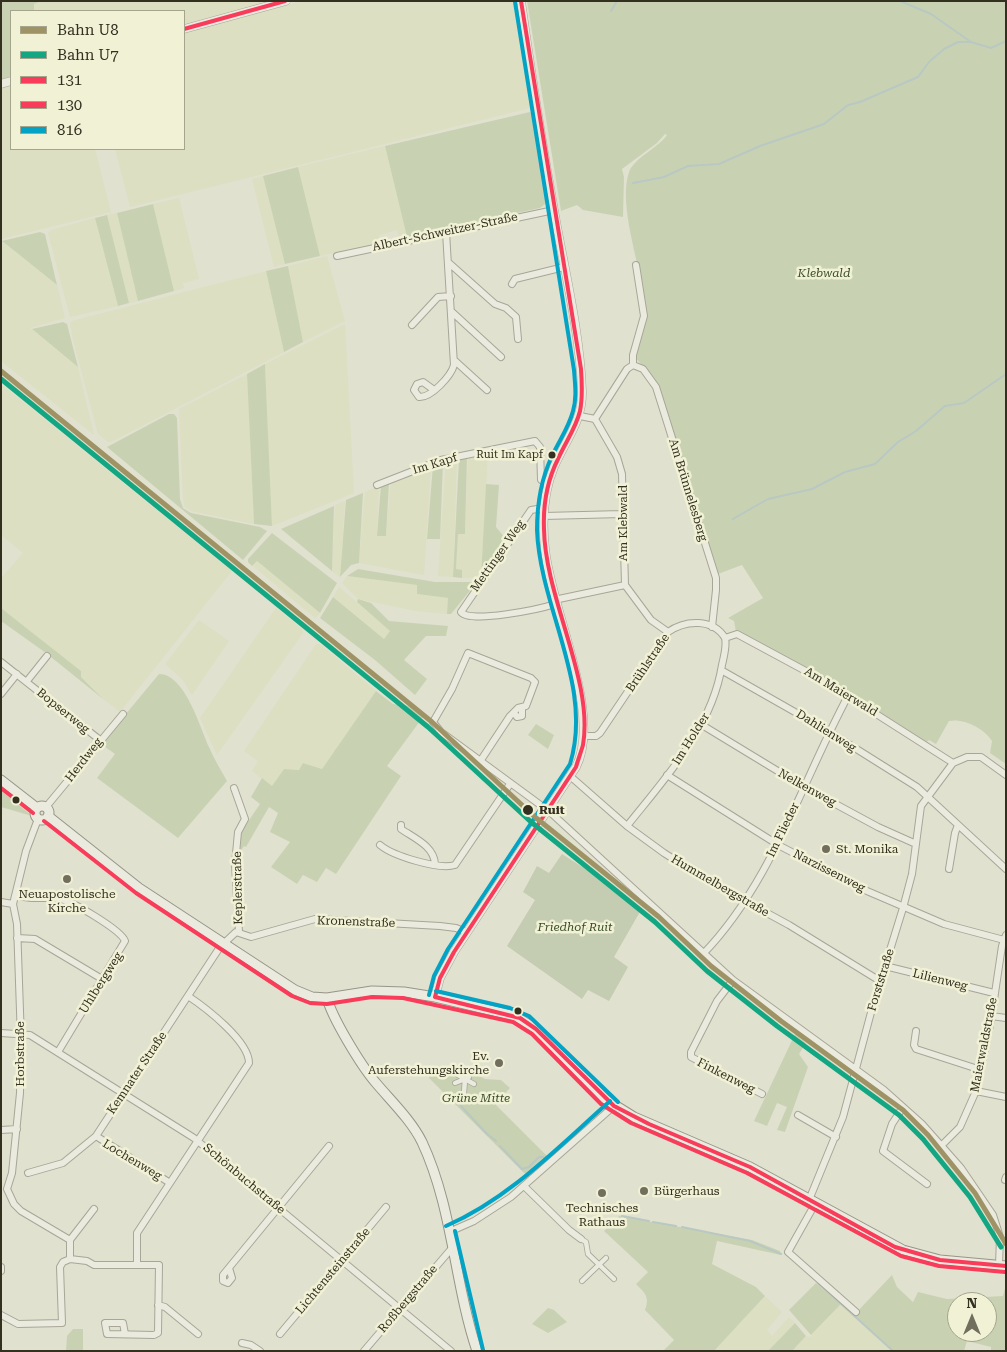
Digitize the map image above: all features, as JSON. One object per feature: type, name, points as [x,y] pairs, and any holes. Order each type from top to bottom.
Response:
[{"type":"main road","points":[[1,780],[37,808]]},
{"type":"main road","points":[[37,808],[42,806],[133,883],[295,990],[312,997],[327,998],[376,991],[434,997],[509,1014],[526,1021],[614,1106],[649,1124],[738,1161],[890,1244],[911,1253],[940,1260],[1002,1265]]},
{"type":"main road","points":[[37,808],[35,813],[38,819],[43,820],[47,812]]},
{"type":"main road","points":[[327,998],[332,1011],[369,1073],[421,1140],[436,1177],[477,1351]]},
{"type":"street","points":[[185,29],[286,1]]},
{"type":"street","points":[[434,997],[445,968],[466,932],[582,756],[585,736],[582,702],[554,602],[545,549],[544,512],[548,483],[580,416],[582,387],[520,1]]},
{"type":"street","name":"Albert-Schweitzer-Straße","points":[[337,256],[554,210]]},
{"type":"street","points":[[434,390],[452,370],[454,360],[446,232]]},
{"type":"street","points":[[449,263],[495,304],[506,308],[516,316],[518,339]]},
{"type":"street","points":[[580,416],[596,419],[627,368],[633,365],[633,356],[644,316],[636,265]]},
{"type":"street","points":[[512,284],[516,279],[564,267]]},
{"type":"street","points":[[412,325],[438,297],[450,296]]},
{"type":"street","points":[[452,312],[501,357]]},
{"type":"street","points":[[454,360],[487,390]]},
{"type":"street","name":"Am Brünnelesberg","points":[[633,365],[643,369],[656,388],[716,580],[712,627]]},
{"type":"street","name":"Am Klebwald","points":[[596,419],[621,468],[625,585]]},
{"type":"street","name":"Im Kapf","points":[[377,484],[441,460],[535,441],[540,447],[541,480],[548,483]]},
{"type":"street","name":"Mettinger Weg","points":[[544,512],[533,509],[529,513],[461,610],[462,614],[488,617],[554,602]]},
{"type":"street","points":[[544,512],[622,514]]},
{"type":"street","points":[[554,602],[625,585],[651,620],[668,632]]},
{"type":"street","name":"Brühlstraße","points":[[585,736],[596,736],[600,733],[668,632],[675,627],[691,623],[703,623],[712,627]]},
{"type":"street","points":[[712,627],[721,632],[725,638]]},
{"type":"street","name":"Am Maierwald","points":[[725,638],[736,634],[752,641],[848,696],[953,763]]},
{"type":"street","name":"Im Holder","points":[[627,826],[667,775],[702,725],[721,670],[725,638]]},
{"type":"street","points":[[481,760],[510,716],[514,713],[517,717],[522,716],[522,708],[526,706],[535,683],[534,680],[468,652],[452,689],[433,722],[448,739],[481,760],[510,784],[547,810],[703,954],[734,980],[856,1069],[904,1107],[942,1145],[982,1196],[995,1220],[1000,1237],[1002,1265]]},
{"type":"street","name":"Bopserweg","points":[[27,681],[47,656]]},
{"type":"street","name":"Bopserweg","points":[[1,662],[100,740]]},
{"type":"street","name":"Dahlienweg","points":[[721,670],[828,732],[914,785],[1006,869]]},
{"type":"street","points":[[1,694],[17,674]]},
{"type":"street","name":"Im Flieder","points":[[703,954],[729,923],[777,844],[828,732],[848,696]]},
{"type":"street","name":"Herdweg","points":[[47,812],[100,740],[123,714]]},
{"type":"street","name":"Nelkenweg","points":[[702,725],[804,787],[878,827],[916,844]]},
{"type":"street","points":[[953,763],[966,757],[980,756],[1006,775]]},
{"type":"street","name":"Forststraße","points":[[856,1312],[788,1252],[812,1202],[836,1138],[880,981],[903,908],[916,844],[920,808],[953,763]]},
{"type":"street","name":"Narzissenweg","points":[[667,775],[777,844],[903,908],[944,924],[1005,937]]},
{"type":"street","name":"Hummelbergstraße","points":[[570,776],[627,826],[684,866],[880,981]]},
{"type":"street","points":[[380,845],[386,850],[435,864],[450,866],[457,863],[510,784]]},
{"type":"street","name":"Keplerstraße","points":[[234,788],[246,819],[238,832],[235,864],[239,932]]},
{"type":"street","points":[[1,902],[13,904],[17,895],[26,851],[38,819]]},
{"type":"street","points":[[401,825],[402,829],[428,848],[435,864]]},
{"type":"street","points":[[950,869],[955,833],[958,825]]},
{"type":"street","name":"Uhlbergweg","points":[[17,895],[30,898],[63,900],[122,935],[124,944],[58,1052]]},
{"type":"street","name":"Horbstraße","points":[[13,904],[17,938],[20,1033],[17,1129],[12,1173],[5,1187],[14,1204],[21,1211],[70,1240]]},
{"type":"street","name":"Kronenstraße","points":[[239,932],[251,936],[315,919],[414,924],[456,928],[466,932]]},
{"type":"street","points":[[223,944],[239,932]]},
{"type":"street","name":"Maierwaldstraße","points":[[942,1145],[963,1122],[976,1091],[994,993],[1002,967],[1005,937]]},
{"type":"street","points":[[17,938],[35,939],[102,979]]},
{"type":"street","name":"Kemnater Straße","points":[[28,1173],[63,1163],[96,1136],[123,1092],[223,944]]},
{"type":"street","name":"Lilienweg","points":[[885,966],[994,993]]},
{"type":"street","name":"Finkenweg","points":[[734,980],[717,1001],[691,1052],[691,1057],[762,1094]]},
{"type":"street","points":[[137,1264],[137,1233],[248,1067],[249,1060],[245,1050],[221,1022],[188,996]]},
{"type":"street","points":[[991,1016],[1006,1018]]},
{"type":"street","points":[[916,1031],[916,1049],[981,1070]]},
{"type":"street","points":[[1,1033],[20,1033]]},
{"type":"street","name":"Schönbuchstraße","points":[[20,1033],[30,1035],[198,1141],[451,1351]]},
{"type":"street","points":[[458,1075],[467,1078],[474,1084]]},
{"type":"street","points":[[456,1083],[467,1078]]},
{"type":"street","points":[[464,1093],[467,1078]]},
{"type":"street","points":[[976,1091],[1006,1097]]},
{"type":"street","points":[[449,1232],[464,1227],[485,1215],[524,1186],[614,1106]]},
{"type":"street","points":[[904,1107],[892,1124],[883,1151],[927,1184]]},
{"type":"street","points":[[798,1115],[836,1138]]},
{"type":"street","points":[[1,1130],[17,1129]]},
{"type":"street","name":"Lochenweg","points":[[96,1136],[170,1183]]},
{"type":"street","points":[[229,1268],[330,1146]]},
{"type":"street","points":[[524,1186],[569,1230],[585,1241],[588,1254],[614,1279]]},
{"type":"street","name":"Lichtensteinstraße","points":[[280,1334],[386,1207]]},
{"type":"street","points":[[70,1260],[70,1240],[94,1209]]},
{"type":"street","name":"Roßbergstraße","points":[[364,1351],[452,1248]]},
{"type":"street","points":[[582,1281],[606,1258]]},
{"type":"street","points":[[1,1315],[18,1324],[62,1323],[61,1265],[70,1260],[87,1261],[94,1265],[159,1265],[158,1334],[125,1334]]},
{"type":"street","points":[[158,1304],[166,1307],[198,1334]]},
{"type":"street","points":[[242,1343],[251,1345],[260,1351]]},
{"type":"green space","points":[[1,1],[42,1],[34,4],[34,10],[10,10],[10,76],[1,80]]},
{"type":"green space","points":[[42,1],[268,1],[185,24],[185,10],[34,10],[34,4]]},
{"type":"green space","points":[[302,1],[515,1],[530,108],[130,207],[115,150],[185,150],[185,32]]},
{"type":"green space","name":"Klebwald","points":[[527,1],[1006,1],[1006,764],[990,753],[992,741],[984,732],[973,725],[955,720],[949,721],[936,744],[929,740],[926,743],[817,675],[736,632],[734,621],[728,618],[763,598],[742,565],[718,574],[659,386],[635,357],[643,318],[644,296],[630,233],[626,185],[629,172],[636,162],[667,135],[665,134],[657,143],[622,169],[624,177],[623,217],[583,210],[577,205],[561,211]]},
{"type":"green space","points":[[10,84],[10,150],[95,150],[111,212],[1,239],[1,88]]},
{"type":"green space","points":[[530,112],[547,199],[545,204],[540,208],[407,237],[385,146]]},
{"type":"green space","points":[[385,146],[407,237],[399,239],[397,230],[379,235],[381,243],[320,256],[298,167]]},
{"type":"green space","points":[[298,167],[320,256],[285,264],[263,176]]},
{"type":"green space","points":[[263,176],[285,264],[274,267],[252,179]]},
{"type":"green space","points":[[179,198],[199,279],[183,283],[184,288],[174,291],[153,204]]},
{"type":"green space","points":[[153,204],[174,291],[138,301],[117,213]]},
{"type":"green space","points":[[117,213],[138,301],[129,303],[107,215]]},
{"type":"green space","points":[[107,215],[129,303],[118,306],[95,218]]},
{"type":"green space","points":[[95,218],[118,306],[70,317],[48,233],[51,230]]},
{"type":"green space","points":[[40,232],[45,234],[57,285],[2,241]]},
{"type":"green space","points":[[1,241],[57,285],[65,318],[30,328],[78,367],[94,435],[1,361]]},
{"type":"green space","points":[[327,256],[345,321],[303,342],[288,266]]},
{"type":"green space","points":[[288,266],[303,342],[284,352],[266,271]]},
{"type":"green space","points":[[266,271],[284,352],[113,441],[108,442],[98,434],[73,340],[70,324],[72,321]]},
{"type":"green space","points":[[63,322],[67,324],[78,367],[32,329]]},
{"type":"green space","points":[[345,324],[354,493],[272,526],[265,364]]},
{"type":"green space","points":[[265,364],[272,526],[254,524],[247,374]]},
{"type":"green space","points":[[247,374],[254,524],[191,511],[184,506],[183,499],[179,409]]},
{"type":"green space","points":[[1,384],[232,571],[120,712],[103,699],[81,677],[81,671],[1,608],[1,578],[23,553],[1,535]]},
{"type":"green space","points":[[169,414],[174,414],[177,418],[180,499],[183,508],[191,513],[260,527],[267,531],[243,560],[107,447]]},
{"type":"green space","points":[[488,452],[481,577],[462,578],[462,570],[456,570],[458,534],[465,534],[468,458]]},
{"type":"green space","points":[[467,457],[465,534],[458,534],[456,569],[462,570],[462,578],[453,577],[459,459]]},
{"type":"green space","points":[[457,459],[453,577],[438,576],[446,461]]},
{"type":"green space","points":[[443,462],[440,539],[427,539],[433,465]]},
{"type":"green space","points":[[431,466],[424,575],[359,563],[365,492],[379,486],[377,535],[386,536],[391,481]]},
{"type":"green space","points":[[389,483],[386,536],[377,536],[381,485]]},
{"type":"green space","points":[[486,484],[499,485],[496,527],[506,539],[481,577]]},
{"type":"green space","points":[[363,493],[359,563],[351,565],[340,577],[346,500]]},
{"type":"green space","points":[[345,501],[340,577],[332,571],[335,505]]},
{"type":"green space","points":[[334,506],[332,571],[281,529]]},
{"type":"green space","points":[[272,533],[337,583],[320,613],[257,561],[252,566],[248,562],[248,559]]},
{"type":"green space","points":[[257,561],[320,613],[315,618],[253,566]]},
{"type":"green space","points":[[358,569],[435,582],[477,582],[451,614],[447,614],[448,598],[417,594],[417,585],[347,576]]},
{"type":"green space","points":[[347,576],[417,585],[417,594],[448,598],[447,614],[416,611],[358,599],[342,583]]},
{"type":"green space","points":[[339,587],[391,631],[384,640],[333,597]]},
{"type":"green space","points":[[333,597],[384,639],[390,631],[357,602],[358,599],[371,603],[389,621],[448,626],[446,636],[426,636],[404,660],[427,679],[415,695],[375,660],[320,618]]},
{"type":"green space","points":[[1,608],[81,671],[81,677],[103,699],[46,653],[1,621]]},
{"type":"green space","points":[[276,608],[302,629],[303,633],[217,755],[200,718]]},
{"type":"green space","points":[[199,620],[229,641],[192,695],[182,679],[165,664]]},
{"type":"green space","points":[[316,644],[320,644],[376,691],[322,769],[303,763],[300,770],[284,769],[272,787],[252,771],[258,761],[244,751]]},
{"type":"green space","points":[[159,674],[168,676],[184,692],[227,781],[178,838],[97,778],[115,754],[101,744]]},
{"type":"green space","points":[[376,691],[393,704],[410,706],[423,717],[387,766],[401,776],[336,874],[326,868],[317,882],[303,875],[297,884],[271,867],[290,842],[270,832],[278,813],[269,807],[246,847],[244,846],[240,852],[241,832],[260,804],[251,797],[262,778],[272,786],[284,769],[299,770],[303,763],[322,769]]},
{"type":"green space","points":[[536,724],[554,735],[548,749],[528,735]]},
{"type":"green space","points":[[1,790],[32,816],[1,807]]},
{"type":"green space","name":"Friedhof Ruit","points":[[562,854],[609,884],[641,910],[614,957],[628,967],[609,1001],[588,990],[582,999],[507,946],[535,900],[523,892],[537,866],[549,873]]},
{"type":"green space","points":[[795,1034],[806,1043],[799,1054],[808,1067],[785,1132],[777,1130],[787,1107],[777,1103],[767,1126],[754,1121]]},
{"type":"green space","name":"Grüne Mitte","points":[[438,1067],[439,1072],[470,1077],[471,1072],[485,1079],[501,1080],[510,1088],[495,1104],[547,1156],[529,1173],[524,1173],[429,1078],[429,1074]]},
{"type":"green space","points":[[619,1216],[752,1240],[780,1251],[781,1255],[717,1241],[712,1264],[756,1287],[765,1296],[714,1351],[663,1351],[674,1340],[645,1310],[647,1298],[636,1284],[648,1272],[604,1231]]},
{"type":"green space","points":[[892,1275],[897,1287],[913,1302],[918,1292],[947,1299],[947,1342],[967,1342],[964,1351],[892,1351],[854,1315]]},
{"type":"green space","points":[[816,1283],[841,1304],[811,1335],[789,1310]]},
{"type":"green space","points":[[1006,1284],[1006,1351],[991,1351],[991,1347],[971,1342],[997,1342],[997,1296],[1003,1296]]},
{"type":"green space","points":[[765,1296],[782,1312],[767,1330],[772,1336],[789,1317],[795,1323],[768,1351],[714,1351]]},
{"type":"green space","points":[[841,1304],[892,1351],[792,1351],[806,1336],[810,1337]]},
{"type":"green space","points":[[548,1308],[554,1310],[567,1322],[548,1333],[532,1324]]},
{"type":"green space","points":[[795,1323],[806,1336],[792,1351],[768,1351]]},
{"type":"green space","points":[[73,1329],[83,1329],[83,1351],[66,1351],[67,1336]]},
{"type":"waterway","points":[[611,11],[617,1]]},
{"type":"waterway","points":[[900,1],[931,14],[971,42],[991,48],[1006,41]]},
{"type":"waterway","points":[[633,183],[664,177],[688,166],[719,164],[760,146],[824,124],[848,105],[860,102],[918,77],[929,62],[944,49],[958,42],[971,42]]},
{"type":"waterway","points":[[733,519],[768,499],[812,489],[845,472],[875,464],[898,442],[916,431],[945,406],[964,403],[1006,374]]},
{"type":"waterway","points":[[446,1092],[455,1098]]},
{"type":"waterway","points":[[461,1106],[496,1141]]},
{"type":"waterway","points":[[500,1146],[522,1169],[529,1167],[539,1157],[543,1157]]},
{"type":"waterway","points":[[589,1202],[600,1213],[619,1213]]},
{"type":"waterway","points":[[622,1216],[649,1221]]},
{"type":"waterway","points":[[653,1222],[676,1226]]},
{"type":"waterway","points":[[682,1227],[750,1241],[781,1254]]},
{"type":"waterway","points":[[818,1283],[893,1351]]},
{"type":"rail line","name":"U8","points":[[1,371],[432,722],[535,817],[659,917],[711,966],[781,1021],[903,1110],[928,1135],[975,1193],[1006,1244]]},
{"type":"rail line","name":"U7","points":[[1,379],[428,727],[531,822],[655,922],[707,971],[777,1026],[899,1115],[923,1139],[970,1197],[1001,1247]]},
{"type":"transit line","name":"131","points":[[185,29],[285,1]]},
{"type":"transit line","name":"131","points":[[435,997],[440,978],[454,952],[576,767],[583,745],[585,720],[582,694],[552,583],[546,555],[544,529],[546,493],[551,476],[580,411],[582,395],[581,369],[521,1]]},
{"type":"transit line","name":"816","points":[[429,995],[434,976],[448,949],[570,764],[576,735],[571,677],[540,560],[537,530],[542,483],[552,456],[569,423],[574,406],[574,370],[515,2]]},
{"type":"transit line","name":"130","points":[[1,788],[33,813]]},
{"type":"transit line","name":"130","points":[[44,821],[136,893],[292,996],[310,1003],[327,1004],[372,997],[403,998],[513,1022],[532,1034],[601,1104],[631,1123],[747,1173],[901,1256],[939,1266],[1005,1272]]},
{"type":"transit line","name":"816","points":[[436,991],[510,1008],[529,1016],[618,1102]]},
{"type":"transit line","name":"131","points":[[435,997],[520,1018],[536,1029],[614,1106],[649,1124],[750,1167],[895,1247],[940,1260],[1006,1266]]},
{"type":"transit line","name":"816","points":[[446,1226],[491,1201],[512,1186],[610,1101]]},
{"type":"transit line","name":"816","points":[[455,1231],[483,1350]]},
{"type":"place","name":"Ruit Im Kapf","points":[[552,455]]},
{"type":"place","name":"Ruit","points":[[528,810]]},
{"type":"place","name":"St. Monika","points":[[826,849]]},
{"type":"place","name":"Neuapostolische Kirche","points":[[67,879]]},
{"type":"place","name":"Ev. Auferstehungskirche","points":[[499,1063]]},
{"type":"place","name":"Bürgerhaus","points":[[644,1191]]},
{"type":"place","name":"Technisches Rathaus","points":[[602,1193]]}]
